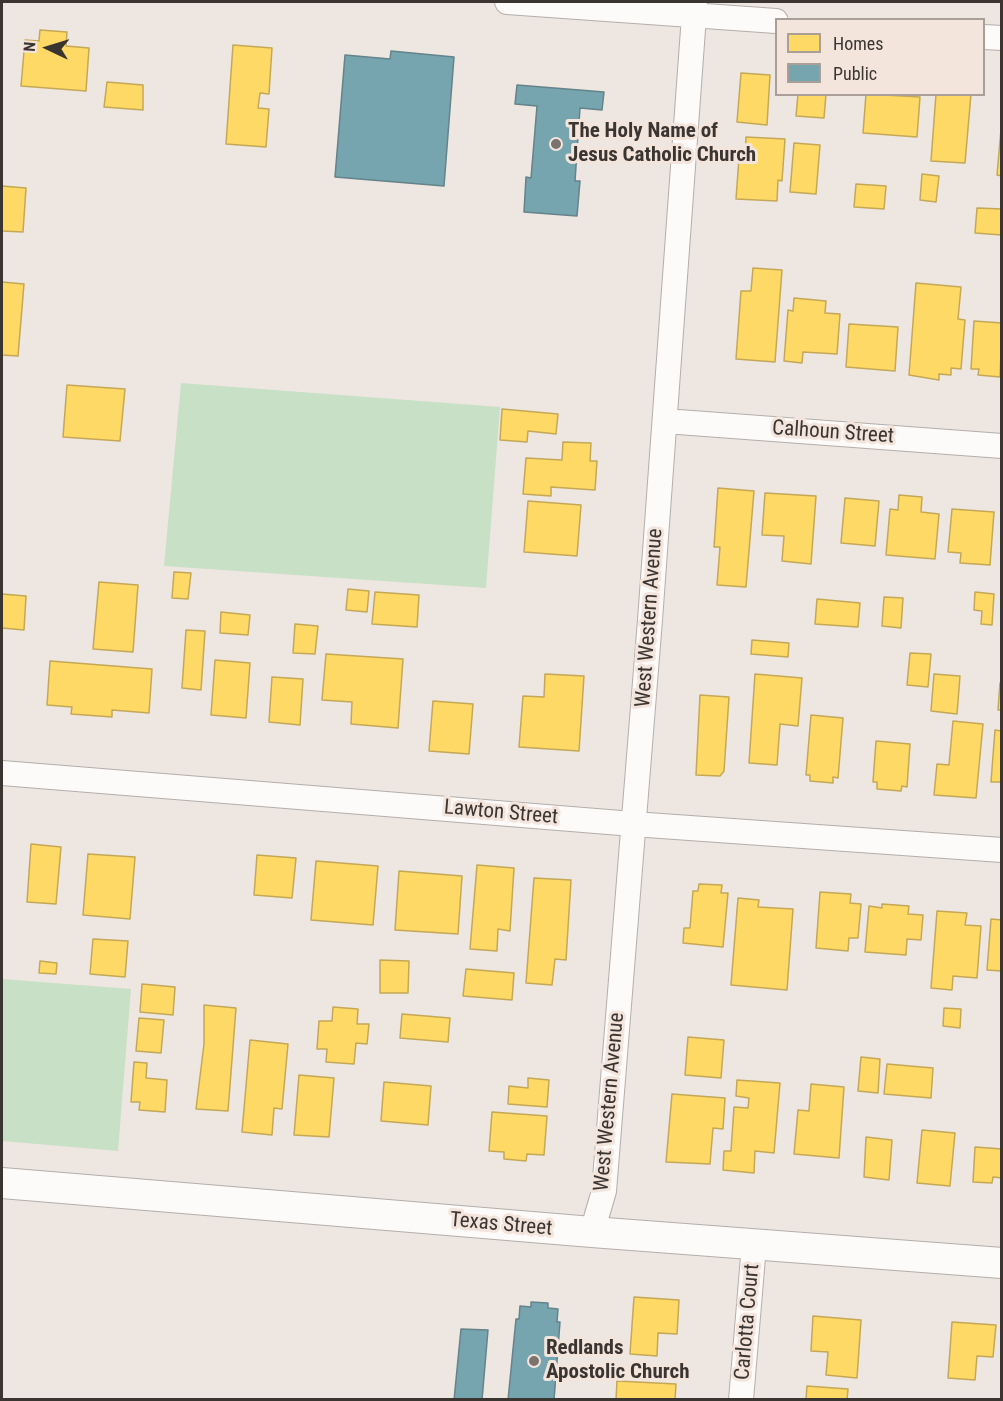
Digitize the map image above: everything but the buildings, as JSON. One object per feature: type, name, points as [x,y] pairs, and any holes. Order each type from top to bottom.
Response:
[{"type":"street","points":[[507,2],[695,8],[775,21]]},
{"type":"street","name":"West Western Avenue","points":[[592,1232],[604,1191],[695,8]]},
{"type":"street","points":[[985,37],[1002,38]]},
{"type":"street","name":"Calhoun Street","points":[[665,421],[1002,446]]},
{"type":"street","name":"Lawton Street","points":[[2,773],[633,824],[1002,850]]},
{"type":"street","name":"Texas Street","points":[[2,1183],[754,1245],[1002,1263]]},
{"type":"street","name":"Carlotta Court","points":[[741,1400],[754,1245]]},
{"type":"green space","points":[[181,383],[500,407],[486,588],[164,566]]},
{"type":"green space","points":[[2,979],[131,989],[118,1151],[2,1141]]},
{"type":"place","name":"The Holy Name of Jesus Catholic Church","points":[[556,144]]},
{"type":"place","name":"Redlands Apostolic Church","points":[[534,1361]]}]
